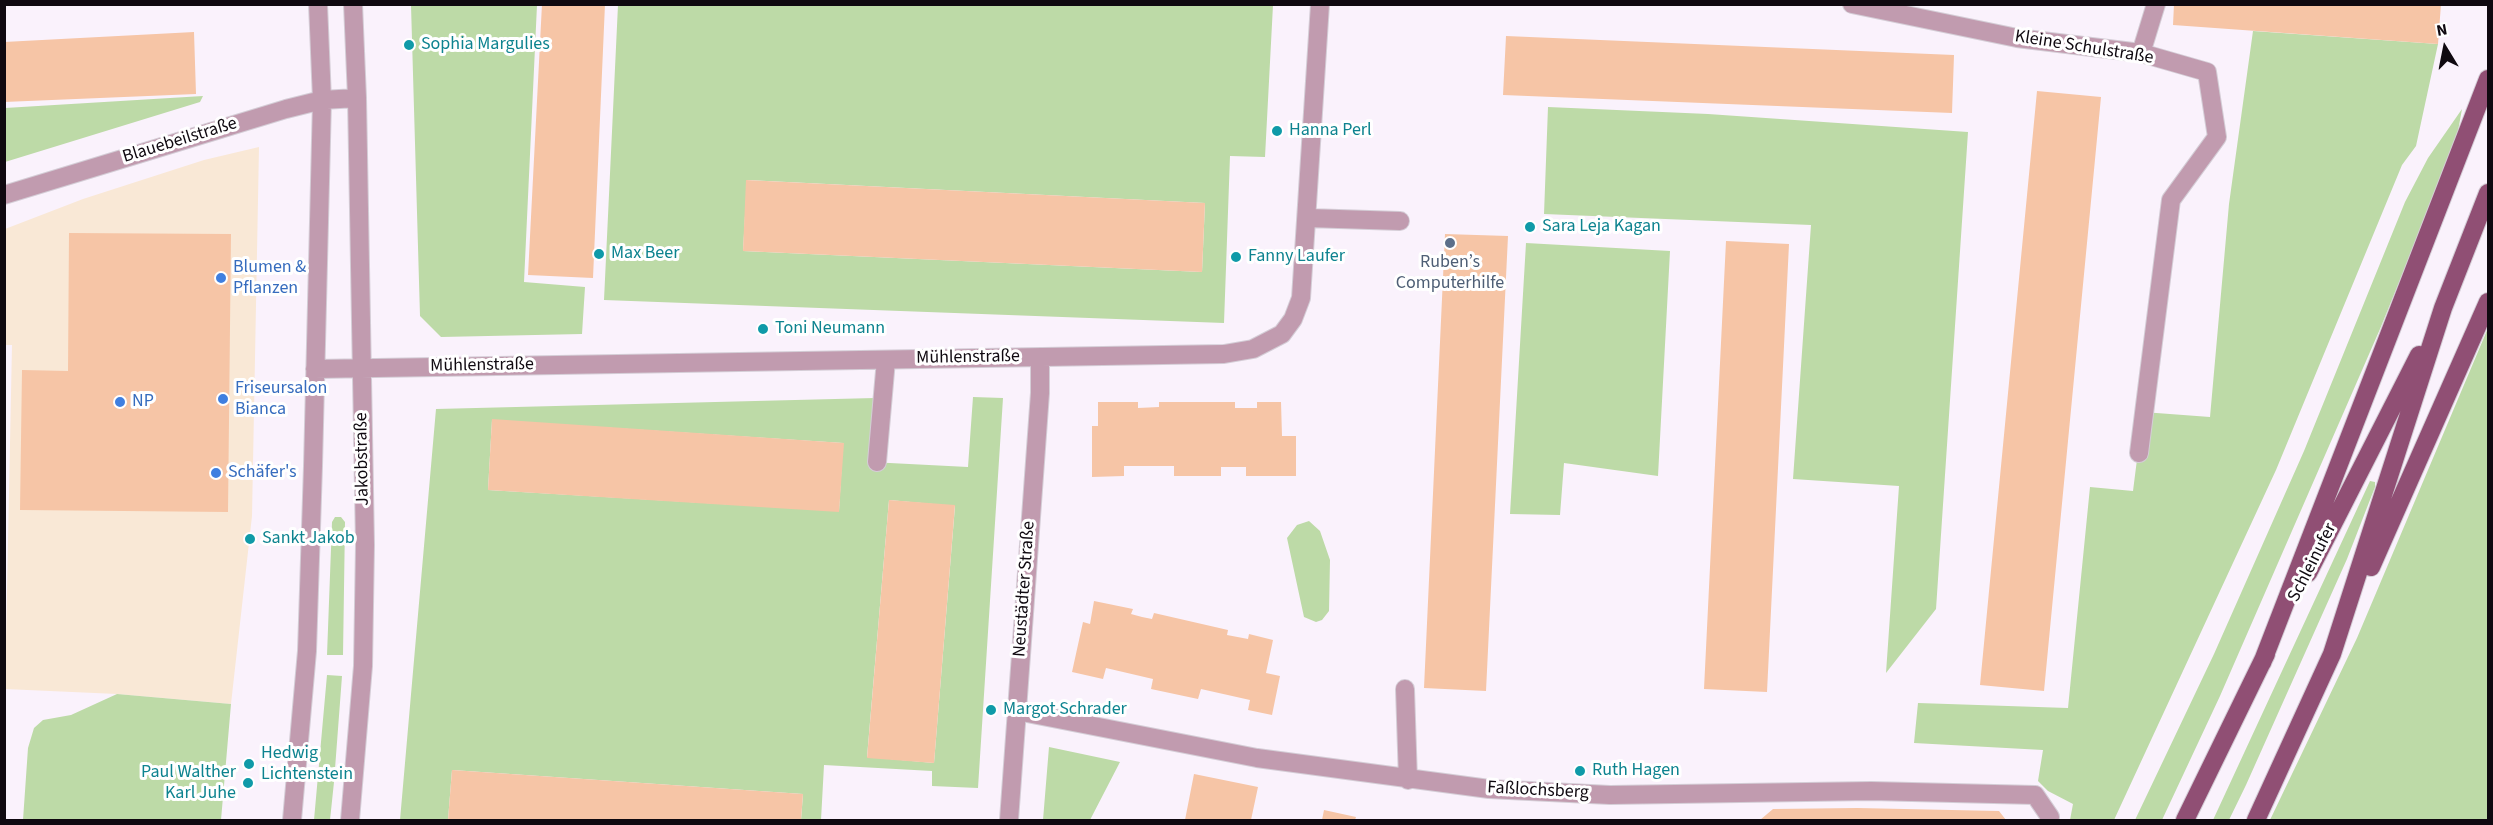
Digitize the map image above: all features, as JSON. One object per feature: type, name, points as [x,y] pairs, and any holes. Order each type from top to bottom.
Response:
[{"type":"main road","points":[[2262,663],[2488,79]]},
{"type":"main road","name":"Schleinufer","points":[[2256,820],[2332,654],[2443,308],[2488,193]]},
{"type":"main road","points":[[2332,654],[2488,302]]},
{"type":"main road","name":"Schleinufer","points":[[2186,820],[2262,663],[2443,308]]},
{"type":"street","points":[[292,820],[307,651],[322,100],[318,4]]},
{"type":"street","name":"Jakobstraße","points":[[351,820],[365,611],[357,98],[353,4]]},
{"type":"street","name":"Mühlenstraße","points":[[315,369],[1224,354],[1239,353],[1269,343],[1282,334],[1298,309],[1303,287],[1320,4]]},
{"type":"street","name":"Kleine Schulstraße","points":[[1852,4],[2017,38],[2141,53],[2207,72],[2217,137],[2171,200],[2139,453]]},
{"type":"street","points":[[2141,53],[2156,4]]},
{"type":"street","name":"Blauebeilstraße","points":[[4,195],[322,100],[357,98]]},
{"type":"street","points":[[1308,218],[1400,221]]},
{"type":"street","name":"Neustädter Straße","points":[[1009,820],[1041,393],[1040,357]]},
{"type":"street","points":[[877,462],[886,360]]},
{"type":"street","points":[[1405,689],[1408,780]]},
{"type":"street","name":"Faßlochsberg","points":[[1017,711],[1257,758],[1408,780],[1489,789],[1610,795],[1871,791],[2035,795],[2050,817],[2049,820]]},
{"type":"shaded area","points":[[259,147],[252,516],[231,704],[117,694],[5,689],[12,345],[5,345],[5,229],[83,199],[204,160]]},
{"type":"green space","points":[[411,5],[537,5],[524,282],[585,287],[582,334],[441,337],[420,316]]},
{"type":"green space","points":[[618,5],[1273,5],[1265,157],[1230,156],[1224,323],[604,300]],"holes":[[[747,180],[1205,203],[1202,272],[743,251]]]},
{"type":"green space","points":[[2253,31],[2438,44],[2416,146],[2402,165],[2276,470],[2114,820],[2070,820],[2073,804],[2048,791],[2038,781],[2043,750],[1914,743],[1918,703],[2068,708],[2090,487],[2133,491],[2143,412],[2210,417],[2229,204]]},
{"type":"green space","points":[[203,96],[200,102],[5,162],[5,108]]},
{"type":"green space","points":[[1548,107],[1708,114],[1968,132],[1936,609],[1886,673],[1899,486],[1793,479],[1811,225],[1544,214]]},
{"type":"green space","points":[[2462,109],[2456,142],[2380,329],[2220,696],[2162,820],[2135,820],[2214,654],[2304,451],[2405,202],[2428,158]]},
{"type":"green space","points":[[1526,243],[1670,251],[1658,476],[1564,463],[1560,515],[1510,514]]},
{"type":"green space","points":[[2488,328],[2488,820],[2270,820],[2357,638]]},
{"type":"green space","points":[[973,397],[1003,398],[978,788],[932,786],[932,771],[824,765],[821,820],[801,820],[803,794],[452,770],[448,820],[400,820],[436,409],[875,398],[870,462],[968,467]],"holes":[[[492,420],[843,443],[839,511],[488,490]],[[889,500],[955,506],[934,763],[867,757]]]},
{"type":"green space","points":[[2370,481],[2375,482],[2375,487],[2347,559],[2246,785],[2229,820],[2213,820]]},
{"type":"green space","points":[[335,517],[341,517],[345,522],[343,655],[327,655],[332,522]]},
{"type":"green space","points":[[1309,521],[1320,531],[1330,560],[1329,611],[1322,620],[1316,622],[1304,617],[1287,538],[1297,525]]},
{"type":"green space","points":[[327,675],[342,676],[334,782],[330,820],[314,820]]},
{"type":"green space","points":[[117,694],[231,704],[221,820],[23,820],[28,748],[34,728],[43,720],[71,715]]},
{"type":"green space","points":[[1049,747],[1120,762],[1090,820],[1043,820]]},
{"type":"building","points":[[542,4],[605,4],[593,278],[528,275]]},
{"type":"building","points":[[2174,4],[2441,4],[2438,44],[2173,25]]},
{"type":"building","points":[[194,32],[196,94],[4,102],[4,42]]},
{"type":"building","points":[[1506,36],[1954,55],[1952,113],[1503,95]]},
{"type":"building","points":[[2037,91],[2101,97],[2044,691],[1980,685]]},
{"type":"building","points":[[746,180],[1205,203],[1202,272],[743,251]]},
{"type":"building","points":[[69,233],[231,234],[228,512],[20,510],[22,370],[68,371]]},
{"type":"building","points":[[1445,234],[1508,236],[1486,691],[1424,688]]},
{"type":"building","points":[[1726,241],[1789,244],[1767,692],[1704,689]]},
{"type":"building","points":[[1098,402],[1138,402],[1138,408],[1159,407],[1159,402],[1235,402],[1235,408],[1257,408],[1257,402],[1281,402],[1282,436],[1296,436],[1296,476],[1246,476],[1246,467],[1221,467],[1221,476],[1174,476],[1174,466],[1124,466],[1124,476],[1092,477],[1092,426],[1098,426]]},
{"type":"building","points":[[492,419],[844,443],[839,512],[488,490]]},
{"type":"building","points":[[889,500],[955,505],[934,763],[867,758]]},
{"type":"building","points":[[1094,601],[1133,609],[1131,614],[1142,617],[1152,619],[1154,613],[1228,630],[1227,635],[1248,639],[1249,634],[1273,640],[1266,673],[1280,676],[1272,715],[1248,710],[1250,700],[1201,689],[1198,699],[1151,689],[1153,679],[1106,668],[1103,679],[1072,672],[1083,622],[1090,624]]},
{"type":"building","points":[[452,770],[803,794],[801,820],[448,820]]},
{"type":"building","points":[[1194,774],[1258,787],[1251,820],[1185,820]]},
{"type":"building","points":[[1773,809],[1999,811],[2006,820],[1760,820]]},
{"type":"building","points":[[1324,810],[1356,817],[1355,820],[1322,820]]},
{"type":"place","name":"Sophia Margulies","points":[[409,45]]},
{"type":"place","name":"Hanna Perl","points":[[1277,131]]},
{"type":"place","name":"Sara Leja Kagan","points":[[1530,227]]},
{"type":"place","name":"Ruben’s Computerhilfe","points":[[1450,243]]},
{"type":"place","name":"Max Beer","points":[[599,254]]},
{"type":"place","name":"Fanny Laufer","points":[[1236,257]]},
{"type":"place","name":"Blumen & Pflanzen","points":[[221,278]]},
{"type":"place","name":"Toni Neumann","points":[[763,329]]},
{"type":"place","name":"Friseursalon Bianca","points":[[223,399]]},
{"type":"place","name":"NP","points":[[120,402]]},
{"type":"place","name":"Schäfer's","points":[[216,473]]},
{"type":"place","name":"Sankt Jakob","points":[[250,539]]},
{"type":"place","name":"Margot Schrader","points":[[991,710]]},
{"type":"place","name":"Hedwig Lichtenstein","points":[[249,764]]},
{"type":"place","name":"Ruth Hagen","points":[[1580,771]]},
{"type":"place","name":"Paul Walther Karl Juhe","points":[[248,783]]}]
